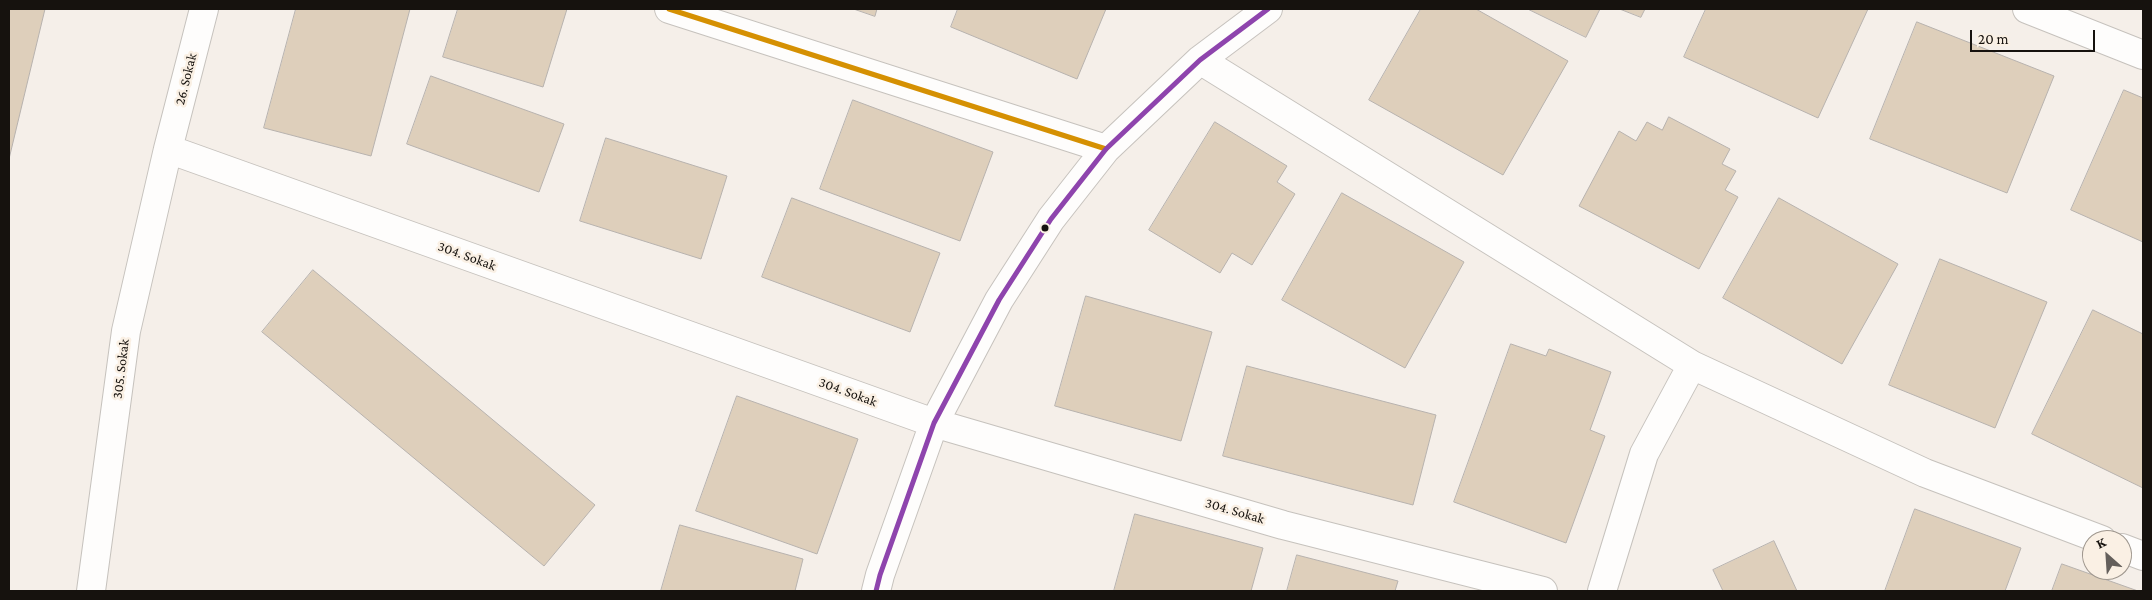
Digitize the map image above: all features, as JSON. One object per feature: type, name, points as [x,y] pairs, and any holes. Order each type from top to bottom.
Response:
[{"type":"street","name":"26. Sokak","points":[[168,149],[204,9]]},
{"type":"street","points":[[669,9],[1106,149]]},
{"type":"street","points":[[876,591],[880,574],[934,423],[999,300],[1051,219],[1106,149],[1200,60],[1268,9]]},
{"type":"street","points":[[2027,9],[2143,55]]},
{"type":"street","points":[[1200,60],[1692,365],[1925,473],[2082,532]]},
{"type":"street","name":"304. Sokak","points":[[168,149],[934,423],[1283,524],[1543,591]]},
{"type":"street","name":"305. Sokak","points":[[91,591],[126,332],[168,149]]},
{"type":"street","points":[[1602,591],[1644,454],[1692,365]]},
{"type":"building","points":[[9,9],[45,9],[9,159]]},
{"type":"building","points":[[296,9],[410,9],[371,156],[264,128]]},
{"type":"building","points":[[458,9],[567,9],[543,87],[443,57]]},
{"type":"building","points":[[854,9],[877,9],[875,16]]},
{"type":"building","points":[[958,9],[1106,9],[1077,79],[951,27]]},
{"type":"building","points":[[1421,9],[1476,9],[1568,61],[1503,175],[1369,100]]},
{"type":"building","points":[[1528,9],[1600,9],[1586,37]]},
{"type":"building","points":[[1620,9],[1645,9],[1641,17]]},
{"type":"building","points":[[1706,9],[1868,9],[1818,118],[1684,57]]},
{"type":"building","points":[[1917,22],[2054,76],[2007,193],[1870,139]]},
{"type":"building","points":[[431,76],[564,124],[539,192],[407,144]]},
{"type":"building","points":[[2124,90],[2143,98],[2143,242],[2071,210]]},
{"type":"building","points":[[853,100],[993,152],[960,241],[820,189]]},
{"type":"building","points":[[1669,117],[1730,149],[1722,164],[1736,171],[1725,190],[1738,197],[1699,269],[1579,206],[1619,131],[1636,141],[1647,122],[1662,130]]},
{"type":"building","points":[[1215,122],[1287,166],[1277,182],[1295,194],[1252,265],[1232,253],[1220,273],[1149,230]]},
{"type":"building","points":[[606,138],[727,176],[701,259],[580,221]]},
{"type":"building","points":[[1342,193],[1464,262],[1405,368],[1282,300]]},
{"type":"building","points":[[792,198],[940,253],[910,332],[762,277]]},
{"type":"building","points":[[1779,198],[1898,264],[1842,364],[1723,298]]},
{"type":"building","points":[[1940,259],[2047,302],[1995,428],[1889,385]]},
{"type":"building","points":[[313,270],[595,505],[544,566],[262,332]]},
{"type":"building","points":[[1086,296],[1212,332],[1181,441],[1055,406]]},
{"type":"building","points":[[2093,310],[2143,334],[2143,488],[2032,434]]},
{"type":"building","points":[[1511,344],[1546,356],[1549,349],[1611,372],[1590,430],[1605,436],[1566,543],[1454,502]]},
{"type":"building","points":[[1247,366],[1436,415],[1413,505],[1223,456]]},
{"type":"building","points":[[737,396],[858,439],[817,554],[696,511]]},
{"type":"building","points":[[1915,509],[2021,548],[2005,591],[1885,591]]},
{"type":"building","points":[[1135,514],[1263,548],[1251,591],[1114,591]]},
{"type":"building","points":[[680,525],[803,559],[795,591],[661,591]]},
{"type":"building","points":[[1774,541],[1797,591],[1723,591],[1713,570]]},
{"type":"building","points":[[1297,555],[1398,581],[1395,591],[1287,591]]},
{"type":"building","points":[[2062,564],[2082,571],[2082,580],[2107,580],[2138,591],[2052,591]]},
{"type":"transit line","points":[[669,9],[1106,149]]},
{"type":"transit line","points":[[876,591],[934,423],[999,300],[1051,219],[1106,149],[1200,60],[1268,9]]}]
